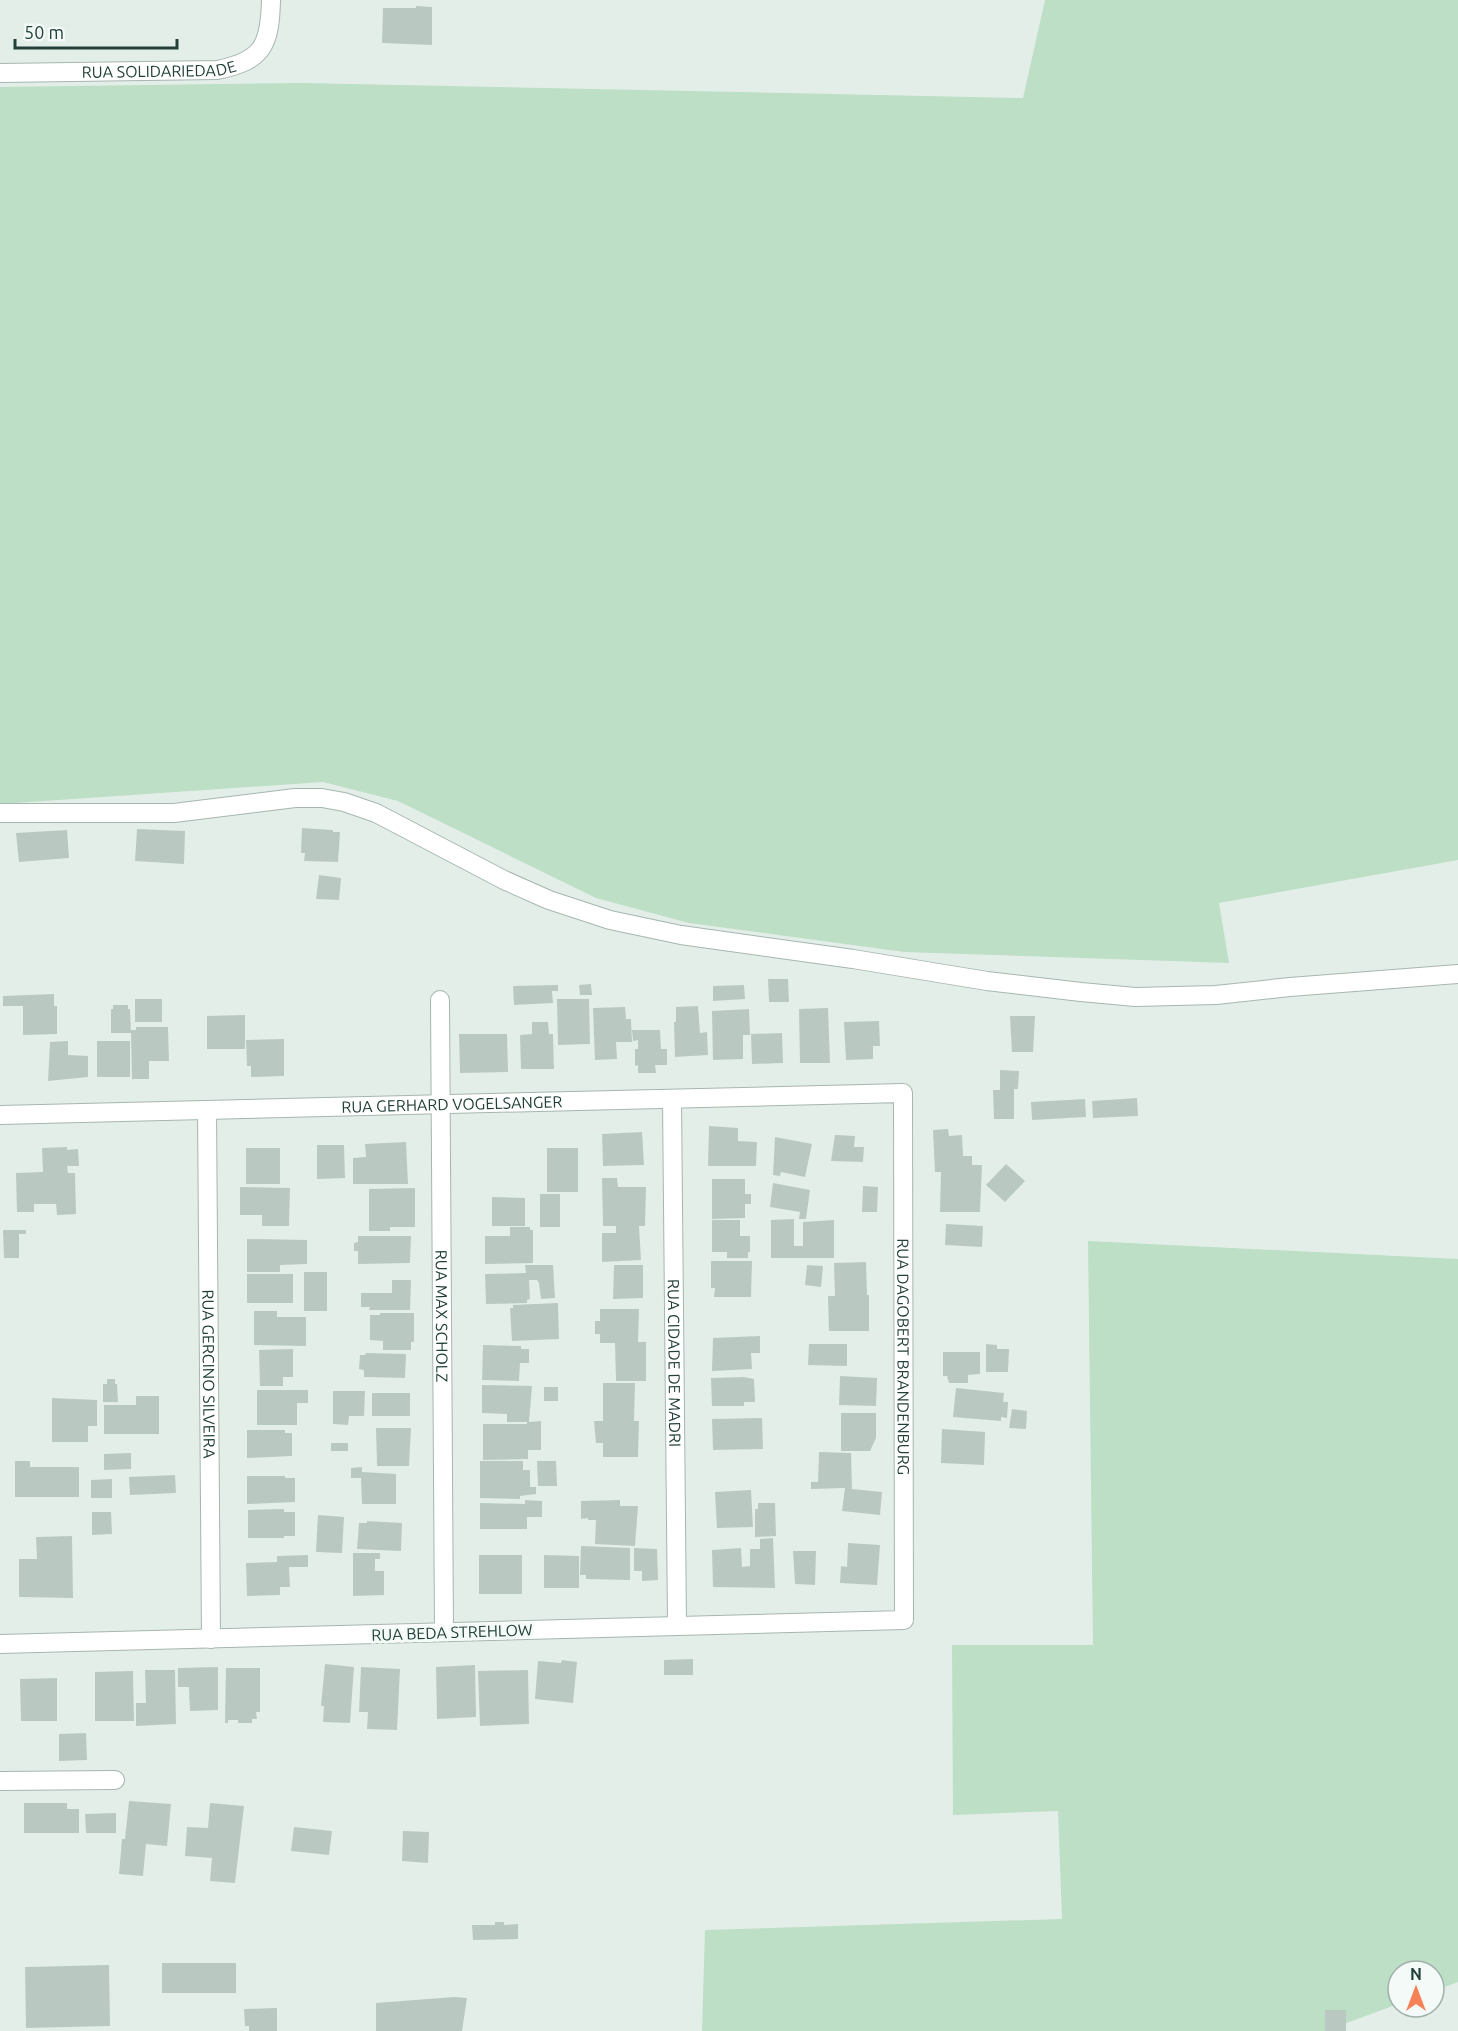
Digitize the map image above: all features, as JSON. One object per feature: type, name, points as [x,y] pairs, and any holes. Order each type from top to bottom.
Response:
[{"type":"street","name":"RUA SOLIDARIEDADE","points":[[0,73],[216,70],[237,66],[249,61],[262,48],[270,28],[271,0]]},
{"type":"street","points":[[0,813],[174,813],[295,798],[322,798],[344,802],[376,813],[504,880],[549,900],[610,921],[681,935],[987,981],[1081,992],[1135,997],[1216,995],[1458,974]]},
{"type":"street","name":"RUA MAX SCHOLZ","points":[[440,1000],[444,1632]]},
{"type":"street","name":"RUA GERHARD VOGELSANGER","points":[[0,1115],[903,1094]]},
{"type":"street","name":"RUA DAGOBERT BRANDENBURG","points":[[903,1094],[904,1620]]},
{"type":"street","name":"RUA CIDADE DE MADRI","points":[[672,1099],[677,1626]]},
{"type":"street","name":"RUA GERCINO SILVEIRA","points":[[207,1110],[211,1639]]},
{"type":"street","name":"RUA BEDA STREHLOW","points":[[0,1644],[904,1620]]},
{"type":"street","points":[[0,1781],[115,1780]]},
{"type":"green space","points":[[1045,0],[1458,0],[1458,860],[1219,903],[1229,963],[904,952],[689,923],[596,898],[398,801],[323,782],[0,804],[0,87],[301,83],[1023,98]]},
{"type":"green space","points":[[1088,1241],[1458,1259],[1458,1982],[1446,1986],[1446,1959],[1386,1959],[1386,2008],[1325,2031],[702,2031],[705,1930],[1062,1919],[1058,1811],[953,1815],[952,1645],[1093,1645]]},
{"type":"building","points":[[416,6],[432,7],[432,45],[382,43],[383,8],[416,8]]},
{"type":"building","points":[[302,828],[340,832],[338,862],[304,861],[305,853],[301,853]]},
{"type":"building","points":[[137,829],[185,831],[184,864],[135,861]]},
{"type":"building","points":[[67,830],[69,858],[19,862],[16,833]]},
{"type":"building","points":[[319,875],[341,878],[339,900],[316,899]]},
{"type":"building","points":[[768,979],[788,979],[789,1002],[769,1002]]},
{"type":"building","points":[[591,984],[592,995],[580,995],[579,985]]},
{"type":"building","points":[[558,985],[558,991],[552,991],[553,1003],[514,1005],[513,986]]},
{"type":"building","points":[[744,985],[745,999],[713,1001],[713,986]]},
{"type":"building","points":[[54,994],[54,1006],[57,1006],[57,1034],[23,1035],[23,1006],[3,1006],[3,996]]},
{"type":"building","points":[[135,999],[162,999],[162,1022],[135,1022]]},
{"type":"building","points":[[557,999],[589,999],[590,1044],[558,1045]]},
{"type":"building","points":[[113,1005],[128,1005],[131,1033],[111,1033]]},
{"type":"building","points":[[698,1006],[700,1033],[707,1032],[708,1055],[675,1057],[676,1007]]},
{"type":"building","points":[[625,1007],[626,1019],[631,1019],[632,1042],[616,1042],[617,1059],[595,1060],[593,1008]]},
{"type":"building","points":[[828,1008],[830,1063],[800,1063],[799,1009]]},
{"type":"building","points":[[749,1009],[750,1035],[743,1035],[743,1059],[713,1060],[712,1011]]},
{"type":"building","points":[[245,1015],[245,1049],[207,1049],[207,1016]]},
{"type":"building","points":[[1010,1016],[1035,1016],[1033,1052],[1012,1052]]},
{"type":"building","points":[[879,1021],[880,1046],[873,1046],[873,1059],[846,1060],[844,1022]]},
{"type":"building","points":[[532,1022],[548,1022],[549,1034],[553,1034],[554,1069],[521,1069],[520,1035],[532,1034]]},
{"type":"building","points":[[136,1027],[168,1027],[169,1061],[149,1061],[149,1079],[132,1079],[131,1030],[136,1030]]},
{"type":"building","points":[[632,1030],[660,1030],[661,1049],[667,1049],[667,1065],[655,1065],[656,1073],[638,1073],[638,1065],[635,1066],[635,1049],[638,1049],[638,1040],[633,1041]]},
{"type":"building","points":[[782,1033],[783,1063],[752,1064],[751,1034]]},
{"type":"building","points":[[459,1034],[507,1034],[508,1072],[460,1073]]},
{"type":"building","points":[[284,1039],[284,1076],[251,1077],[251,1066],[247,1066],[246,1040]]},
{"type":"building","points":[[68,1041],[68,1055],[88,1056],[88,1077],[48,1081],[50,1042]]},
{"type":"building","points":[[97,1041],[130,1041],[130,1077],[97,1077]]},
{"type":"building","points":[[1000,1070],[1019,1071],[1018,1089],[1014,1089],[1014,1119],[994,1119],[993,1090],[1000,1090]]},
{"type":"building","points":[[1137,1098],[1138,1116],[1093,1118],[1092,1101]]},
{"type":"building","points":[[1085,1099],[1086,1117],[1032,1120],[1031,1102]]},
{"type":"building","points":[[709,1126],[738,1128],[738,1141],[757,1142],[756,1166],[708,1166]]},
{"type":"building","points":[[948,1129],[949,1136],[962,1135],[963,1156],[972,1156],[972,1165],[982,1165],[980,1212],[940,1212],[941,1172],[935,1172],[933,1130]]},
{"type":"building","points":[[642,1132],[644,1165],[603,1166],[602,1134]]},
{"type":"building","points":[[835,1135],[855,1136],[854,1147],[864,1147],[863,1162],[831,1161]]},
{"type":"building","points":[[775,1137],[812,1144],[805,1177],[781,1172],[780,1176],[773,1175]]},
{"type":"building","points":[[406,1142],[408,1184],[353,1184],[353,1158],[366,1157],[365,1144]]},
{"type":"building","points":[[317,1145],[344,1145],[345,1178],[317,1179]]},
{"type":"building","points":[[67,1147],[67,1150],[78,1149],[79,1166],[67,1166],[68,1173],[75,1173],[76,1214],[57,1215],[56,1204],[34,1204],[34,1212],[17,1212],[16,1173],[43,1172],[42,1148]]},
{"type":"building","points":[[246,1148],[280,1148],[280,1184],[246,1184]]},
{"type":"building","points":[[547,1148],[578,1148],[578,1192],[547,1192]]},
{"type":"building","points":[[1006,1164],[1025,1181],[1005,1202],[986,1185]]},
{"type":"building","points":[[602,1178],[617,1178],[618,1187],[646,1187],[645,1226],[639,1226],[641,1260],[602,1262],[602,1233],[616,1233],[616,1226],[603,1226]]},
{"type":"building","points":[[712,1179],[745,1179],[745,1194],[751,1194],[751,1204],[745,1204],[745,1218],[712,1219]]},
{"type":"building","points":[[773,1183],[810,1190],[806,1219],[799,1219],[800,1212],[770,1207]]},
{"type":"building","points":[[863,1186],[878,1187],[877,1212],[862,1212]]},
{"type":"building","points":[[240,1187],[290,1188],[289,1226],[262,1226],[262,1215],[240,1215]]},
{"type":"building","points":[[415,1188],[415,1227],[390,1227],[390,1231],[369,1231],[369,1189]]},
{"type":"building","points":[[540,1194],[560,1194],[560,1227],[540,1227]]},
{"type":"building","points":[[492,1197],[525,1198],[525,1226],[492,1226]]},
{"type":"building","points":[[794,1219],[794,1246],[803,1246],[803,1222],[834,1220],[834,1258],[771,1258],[771,1220]]},
{"type":"building","points":[[712,1220],[740,1220],[740,1236],[750,1236],[748,1258],[727,1258],[727,1252],[712,1252]]},
{"type":"building","points":[[946,1224],[983,1226],[982,1247],[945,1245]]},
{"type":"building","points":[[510,1227],[530,1227],[530,1230],[533,1230],[533,1263],[485,1264],[485,1236],[510,1236]]},
{"type":"building","points":[[3,1230],[26,1230],[26,1234],[19,1234],[19,1258],[4,1258]]},
{"type":"building","points":[[358,1236],[411,1236],[410,1263],[358,1264],[358,1251],[354,1251],[354,1243],[358,1242]]},
{"type":"building","points":[[247,1239],[307,1240],[307,1264],[280,1265],[280,1272],[247,1272]]},
{"type":"building","points":[[711,1261],[752,1261],[751,1297],[714,1297],[715,1288],[711,1288]]},
{"type":"building","points":[[866,1262],[869,1331],[829,1331],[828,1296],[835,1296],[834,1263]]},
{"type":"building","points":[[525,1265],[553,1265],[555,1298],[541,1299],[539,1283],[537,1280],[529,1280],[530,1299],[527,1303],[486,1304],[485,1274],[526,1273]]},
{"type":"building","points":[[614,1265],[643,1265],[643,1298],[613,1299]]},
{"type":"building","points":[[807,1265],[823,1266],[821,1287],[805,1285]]},
{"type":"building","points":[[304,1272],[327,1272],[327,1311],[304,1311]]},
{"type":"building","points":[[247,1274],[293,1274],[293,1303],[247,1303]]},
{"type":"building","points":[[392,1280],[411,1280],[410,1310],[369,1310],[370,1307],[361,1307],[361,1293],[392,1293]]},
{"type":"building","points":[[558,1303],[559,1339],[512,1341],[510,1308],[513,1308],[513,1305]]},
{"type":"building","points":[[600,1309],[639,1309],[638,1342],[646,1342],[646,1381],[616,1381],[615,1343],[600,1343],[600,1334],[595,1334],[595,1321],[600,1321]]},
{"type":"building","points":[[254,1311],[277,1311],[277,1317],[306,1317],[306,1346],[254,1345]]},
{"type":"building","points":[[380,1313],[414,1313],[414,1342],[411,1342],[411,1350],[383,1350],[383,1341],[370,1340],[370,1315],[380,1315]]},
{"type":"building","points":[[760,1336],[760,1353],[751,1353],[752,1369],[712,1371],[713,1338]]},
{"type":"building","points":[[809,1344],[847,1344],[847,1366],[808,1365]]},
{"type":"building","points":[[986,1344],[997,1345],[997,1349],[1009,1349],[1008,1372],[986,1372]]},
{"type":"building","points":[[483,1345],[521,1346],[521,1349],[529,1349],[529,1363],[520,1363],[519,1381],[482,1380]]},
{"type":"building","points":[[293,1349],[293,1377],[283,1377],[283,1386],[260,1386],[259,1350]]},
{"type":"building","points":[[943,1352],[980,1352],[980,1374],[968,1375],[968,1383],[949,1383],[947,1376],[943,1376]]},
{"type":"building","points":[[366,1353],[406,1354],[405,1378],[364,1377],[364,1370],[359,1369],[360,1355]]},
{"type":"building","points":[[840,1376],[877,1378],[876,1406],[839,1405]]},
{"type":"building","points":[[711,1378],[754,1379],[755,1402],[744,1402],[744,1406],[712,1406]]},
{"type":"building","points":[[107,1379],[115,1379],[118,1402],[103,1402],[103,1384],[107,1384]]},
{"type":"building","points":[[603,1383],[635,1383],[634,1421],[639,1421],[638,1457],[603,1457],[603,1443],[596,1443],[594,1421],[603,1421]]},
{"type":"building","points":[[482,1385],[532,1386],[529,1422],[541,1421],[541,1450],[528,1450],[528,1459],[483,1460],[483,1424],[527,1424],[527,1422],[507,1422],[507,1414],[482,1413]]},
{"type":"building","points":[[544,1387],[558,1387],[558,1401],[544,1401]]},
{"type":"building","points":[[956,1388],[1004,1393],[1003,1402],[1008,1402],[1007,1418],[1001,1417],[1001,1421],[953,1417]]},
{"type":"building","points":[[257,1390],[308,1390],[308,1403],[297,1403],[297,1425],[257,1425]]},
{"type":"building","points":[[333,1391],[365,1391],[364,1416],[349,1416],[348,1425],[333,1424]]},
{"type":"building","points":[[372,1393],[410,1393],[410,1416],[372,1416]]},
{"type":"building","points":[[136,1396],[159,1396],[159,1434],[104,1434],[104,1405],[136,1405]]},
{"type":"building","points":[[52,1398],[97,1400],[97,1426],[88,1426],[88,1442],[52,1442]]},
{"type":"building","points":[[1012,1409],[1027,1411],[1026,1429],[1009,1428]]},
{"type":"building","points":[[841,1413],[876,1413],[876,1438],[870,1451],[841,1451]]},
{"type":"building","points":[[762,1418],[763,1449],[713,1450],[712,1419]]},
{"type":"building","points":[[376,1428],[411,1428],[409,1466],[377,1466]]},
{"type":"building","points":[[942,1429],[985,1432],[984,1465],[941,1463]]},
{"type":"building","points":[[247,1430],[285,1430],[285,1433],[292,1433],[292,1456],[247,1458]]},
{"type":"building","points":[[331,1443],[348,1443],[348,1451],[331,1451]]},
{"type":"building","points":[[819,1452],[851,1453],[852,1489],[882,1492],[880,1515],[842,1511],[845,1488],[811,1489],[811,1482],[818,1482]]},
{"type":"building","points":[[131,1453],[131,1469],[104,1470],[104,1454]]},
{"type":"building","points":[[15,1461],[30,1461],[30,1467],[79,1467],[79,1497],[15,1497]]},
{"type":"building","points":[[480,1461],[523,1461],[523,1470],[530,1470],[530,1487],[536,1487],[536,1494],[520,1496],[520,1499],[480,1498]]},
{"type":"building","points":[[537,1461],[556,1461],[557,1486],[538,1486]]},
{"type":"building","points":[[362,1467],[362,1472],[396,1474],[396,1504],[362,1504],[361,1478],[351,1478],[351,1468]]},
{"type":"building","points":[[175,1475],[176,1493],[130,1495],[129,1477]]},
{"type":"building","points":[[247,1476],[295,1478],[295,1502],[247,1504]]},
{"type":"building","points":[[112,1479],[112,1498],[91,1498],[91,1480]]},
{"type":"building","points":[[751,1490],[753,1527],[717,1528],[715,1492]]},
{"type":"building","points":[[525,1500],[542,1501],[542,1517],[527,1517],[527,1529],[480,1529],[480,1503],[525,1504]]},
{"type":"building","points":[[620,1500],[620,1506],[638,1506],[635,1546],[595,1544],[596,1520],[581,1519],[581,1501]]},
{"type":"building","points":[[758,1503],[775,1503],[776,1536],[755,1537],[755,1509],[758,1509]]},
{"type":"building","points":[[284,1509],[284,1512],[295,1512],[295,1536],[248,1538],[248,1510]]},
{"type":"building","points":[[92,1512],[111,1512],[112,1534],[92,1535]]},
{"type":"building","points":[[318,1515],[344,1517],[342,1553],[316,1552]]},
{"type":"building","points":[[367,1521],[402,1523],[401,1551],[357,1549],[359,1523],[367,1523]]},
{"type":"building","points":[[72,1536],[73,1598],[19,1597],[19,1559],[37,1559],[36,1537]]},
{"type":"building","points":[[773,1538],[775,1588],[713,1587],[712,1550],[741,1548],[742,1567],[750,1566],[750,1549],[760,1549],[760,1539]]},
{"type":"building","points":[[848,1543],[880,1545],[877,1585],[840,1583],[841,1566],[847,1567]]},
{"type":"building","points":[[581,1546],[630,1548],[630,1580],[586,1579],[586,1575],[580,1575]]},
{"type":"building","points":[[634,1548],[657,1549],[658,1580],[642,1581],[642,1571],[634,1571]]},
{"type":"building","points":[[793,1551],[816,1551],[815,1585],[795,1584]]},
{"type":"building","points":[[353,1553],[380,1553],[380,1559],[375,1559],[375,1571],[384,1571],[384,1595],[353,1596]]},
{"type":"building","points":[[308,1555],[308,1567],[289,1567],[290,1587],[280,1587],[280,1595],[247,1596],[246,1563],[277,1562],[277,1556]]},
{"type":"building","points":[[479,1555],[522,1555],[522,1594],[479,1594]]},
{"type":"building","points":[[544,1555],[579,1556],[579,1588],[544,1588]]},
{"type":"building","points":[[693,1659],[693,1675],[664,1675],[664,1660]]},
{"type":"building","points":[[562,1660],[577,1662],[573,1703],[535,1699],[538,1661],[561,1663]]},
{"type":"building","points":[[325,1664],[354,1667],[350,1723],[323,1722],[324,1706],[321,1706]]},
{"type":"building","points":[[475,1665],[476,1717],[437,1719],[436,1667]]},
{"type":"building","points":[[218,1667],[218,1710],[190,1711],[189,1687],[178,1687],[178,1668]]},
{"type":"building","points":[[361,1667],[400,1669],[397,1730],[367,1729],[368,1712],[359,1712]]},
{"type":"building","points":[[226,1668],[260,1668],[260,1712],[256,1712],[257,1719],[252,1719],[252,1723],[228,1720],[228,1723],[225,1723]]},
{"type":"building","points":[[145,1670],[175,1670],[176,1724],[136,1726],[136,1703],[146,1703]]},
{"type":"building","points":[[528,1670],[529,1724],[480,1726],[478,1671]]},
{"type":"building","points":[[133,1671],[134,1721],[95,1721],[95,1672]]},
{"type":"building","points":[[57,1678],[57,1721],[21,1721],[20,1679]]},
{"type":"building","points":[[86,1733],[87,1760],[59,1761],[59,1734]]},
{"type":"building","points":[[129,1801],[171,1804],[167,1846],[146,1844],[143,1876],[119,1874]]},
{"type":"building","points":[[24,1803],[67,1803],[67,1809],[79,1809],[79,1833],[24,1833]]},
{"type":"building","points":[[210,1803],[244,1806],[235,1883],[210,1881],[212,1858],[185,1856],[187,1827],[208,1828]]},
{"type":"building","points":[[116,1813],[116,1833],[86,1833],[85,1814]]},
{"type":"building","points":[[294,1827],[332,1831],[329,1855],[291,1851]]},
{"type":"building","points":[[403,1831],[429,1832],[428,1863],[402,1861]]},
{"type":"building","points":[[495,1922],[504,1922],[504,1925],[518,1924],[518,1939],[473,1940],[472,1925],[495,1925]]},
{"type":"building","points":[[162,1963],[236,1963],[236,1993],[162,1993]]},
{"type":"building","points":[[109,1965],[110,2026],[26,2028],[25,1967]]},
{"type":"building","points":[[467,1998],[462,2031],[376,2031],[376,2003]]},
{"type":"building","points":[[277,2008],[277,2031],[249,2031],[249,2026],[245,2026],[244,2009]]},
{"type":"building","points":[[1325,2010],[1346,2010],[1346,2031],[1325,2031]]}]
